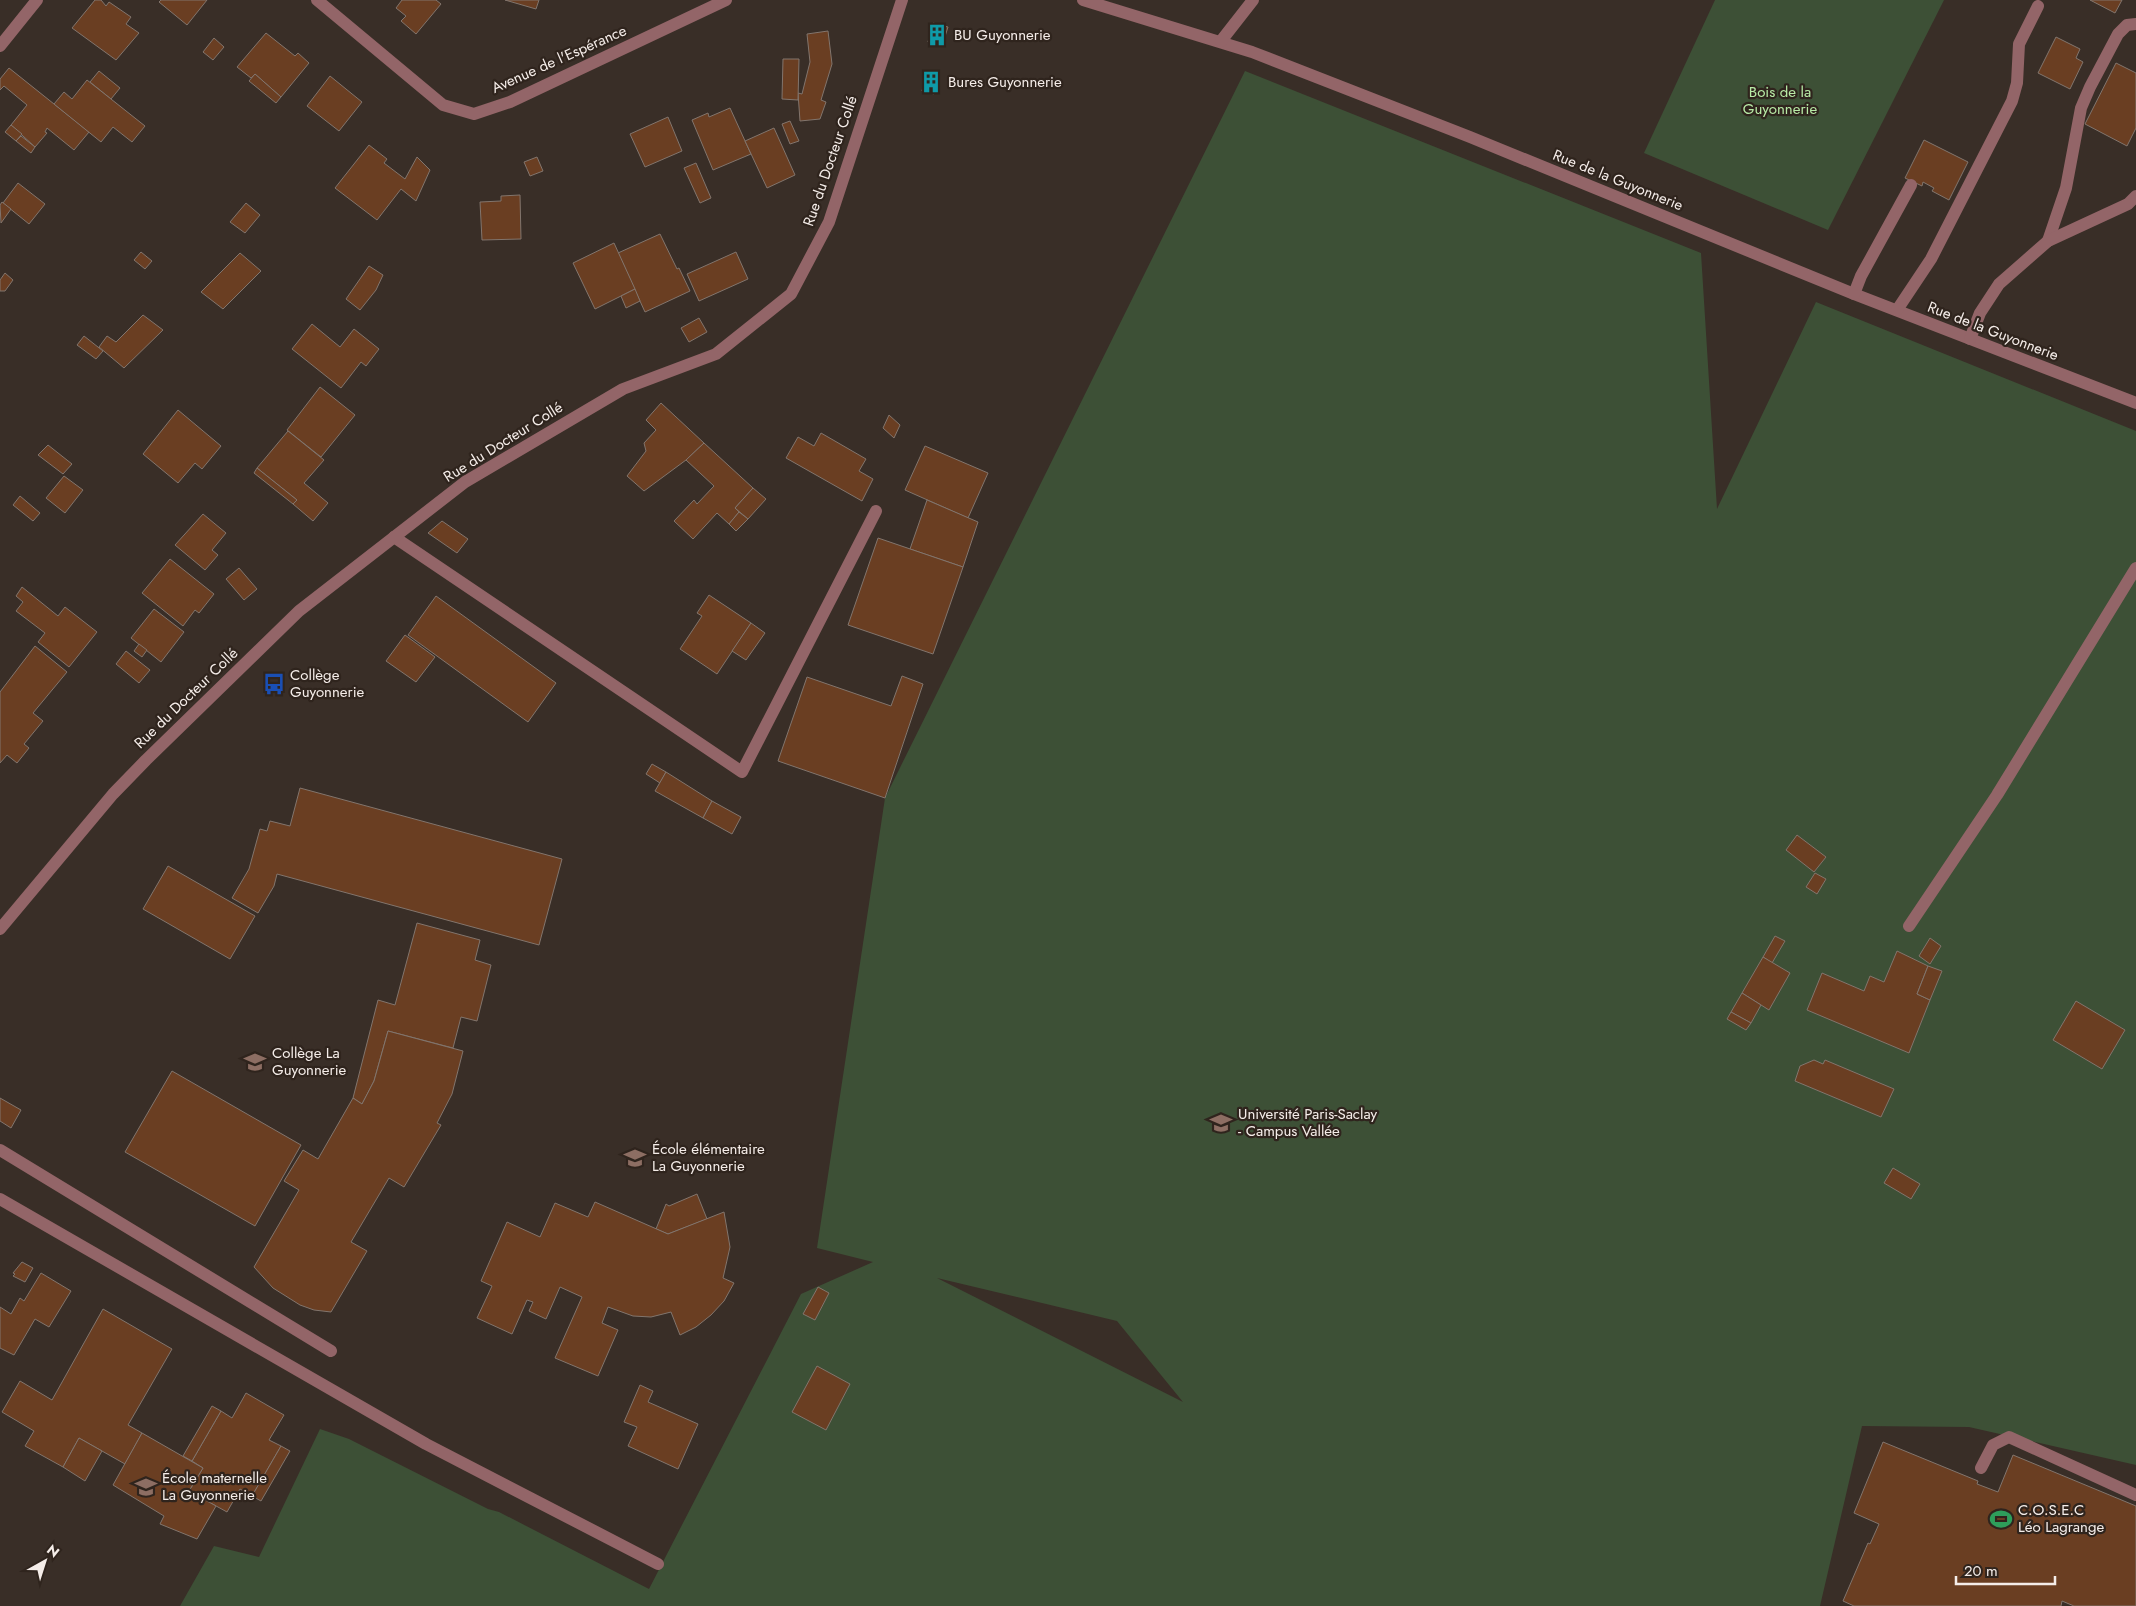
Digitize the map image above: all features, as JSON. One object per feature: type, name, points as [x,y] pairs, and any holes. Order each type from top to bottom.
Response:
[{"type":"street","points":[[0,46],[37,0]]},
{"type":"street","name":"Avenue de l'Espérance","points":[[317,0],[443,105],[474,114],[510,102],[726,0]]},
{"type":"street","name":"Rue du Docteur Collé","points":[[0,929],[107,801],[146,760],[299,611],[465,482],[623,389],[716,354],[791,294],[829,222],[902,0]]},
{"type":"street","name":"Rue de la Guyonnerie","points":[[1082,0],[1221,41],[1470,137],[1854,294],[2136,403]]},
{"type":"street","points":[[1221,41],[1253,0]]},
{"type":"street","points":[[1897,310],[1931,259],[2012,101],[2017,83],[2019,44],[2038,6]]},
{"type":"street","points":[[2048,241],[2066,188],[2081,108],[2090,86],[2118,34],[2127,25],[2136,24]]},
{"type":"street","points":[[1854,294],[1861,276],[1910,185]]},
{"type":"street","points":[[1970,339],[1980,313],[1999,284],[2048,241],[2128,204],[2136,196]]},
{"type":"street","points":[[394,537],[742,772],[876,511]]},
{"type":"street","points":[[1909,926],[1997,795],[2136,568]]},
{"type":"street","points":[[0,1150],[331,1351]]},
{"type":"street","points":[[0,1199],[426,1444],[658,1564]]},
{"type":"street","points":[[1981,1468],[1993,1445],[2009,1437],[2136,1495]]},
{"type":"green space","name":"Bois de la Guyonnerie","points":[[1715,0],[1944,0],[1828,230],[1644,153]]},
{"type":"green space","points":[[1245,71],[1701,253],[1717,509],[1816,302],[2136,431],[2136,1465],[1969,1427],[1862,1426],[1820,1606],[180,1606],[214,1546],[259,1557],[320,1429],[349,1439],[488,1509],[499,1512],[649,1589],[801,1294],[873,1262],[817,1248],[885,798]],"holes":[[[937,1278],[1117,1321],[1183,1402]]]},
{"type":"building","points":[[95,0],[101,0],[106,6],[109,2],[131,17],[126,24],[139,33],[116,60],[72,28]]},
{"type":"building","points":[[161,0],[207,0],[187,25],[159,2]]},
{"type":"building","points":[[402,0],[436,0],[441,4],[416,34],[401,21],[406,16],[396,8]]},
{"type":"building","points":[[505,0],[539,0],[536,9]]},
{"type":"building","points":[[2090,0],[2122,0],[2115,13]]},
{"type":"building","name":"BU Guyonnerie","points":[[933,23],[948,27],[942,46],[928,42]]},
{"type":"building","points":[[828,31],[832,64],[821,100],[826,102],[820,119],[800,121],[798,93],[802,94],[810,62],[807,34]]},
{"type":"building","points":[[266,33],[295,56],[298,53],[309,63],[281,97],[255,74],[251,78],[237,67]]},
{"type":"building","points":[[2056,37],[2080,49],[2076,58],[2083,62],[2070,89],[2038,73]]},
{"type":"building","points":[[214,38],[224,47],[213,60],[203,52]]},
{"type":"building","points":[[783,59],[799,59],[798,100],[782,99]]},
{"type":"building","points":[[2116,63],[2136,73],[2136,128],[2127,146],[2085,124]]},
{"type":"building","points":[[9,68],[89,132],[74,150],[47,128],[45,132],[47,133],[35,147],[11,125],[27,105],[4,86],[0,90],[0,79]]},
{"type":"building","points":[[99,71],[120,88],[111,99],[90,82]]},
{"type":"building","name":"Bures Guyonnerie","points":[[927,71],[939,74],[934,94],[922,91]]},
{"type":"building","points":[[255,74],[281,97],[276,103],[249,81]]},
{"type":"building","points":[[330,76],[362,102],[339,131],[307,106]]},
{"type":"building","points":[[87,80],[145,126],[132,142],[113,127],[101,142],[54,104],[64,92],[72,99]]},
{"type":"building","points":[[730,108],[751,154],[713,170],[692,120],[708,113],[709,117]]},
{"type":"building","points":[[668,117],[682,151],[645,167],[630,134]]},
{"type":"building","points":[[790,121],[799,141],[790,144],[782,124]]},
{"type":"building","points":[[11,125],[22,134],[16,141],[5,132]]},
{"type":"building","points":[[774,128],[795,175],[767,188],[745,141]]},
{"type":"building","points":[[21,136],[35,147],[31,153],[16,141]]},
{"type":"building","points":[[1924,140],[1968,162],[1949,200],[1932,191],[1934,188],[1923,182],[1922,186],[1905,178]]},
{"type":"building","points":[[369,145],[387,159],[384,163],[405,179],[417,157],[430,170],[416,201],[401,189],[377,220],[335,188]]},
{"type":"building","points":[[537,157],[543,171],[530,176],[524,162]]},
{"type":"building","points":[[696,163],[711,198],[700,203],[684,168]]},
{"type":"building","points":[[18,183],[45,204],[29,224],[3,203]]},
{"type":"building","points":[[520,195],[521,239],[482,240],[480,202],[501,201],[501,196]]},
{"type":"building","points":[[2,202],[11,209],[1,223],[0,205]]},
{"type":"building","points":[[246,203],[260,215],[245,233],[230,222]]},
{"type":"building","points":[[660,234],[690,291],[645,312],[618,253]]},
{"type":"building","points":[[614,243],[635,289],[595,309],[573,263]]},
{"type":"building","points":[[141,252],[152,261],[145,269],[134,260]]},
{"type":"building","points":[[736,252],[748,279],[699,301],[687,274]]},
{"type":"building","points":[[240,253],[261,271],[223,309],[201,292]]},
{"type":"building","points":[[369,266],[383,275],[376,290],[360,310],[346,299]]},
{"type":"building","points":[[5,273],[13,280],[5,291],[0,291],[0,280]]},
{"type":"building","points":[[635,289],[640,301],[626,308],[621,296]]},
{"type":"building","points":[[143,315],[163,330],[124,368],[99,347],[107,336],[116,342]]},
{"type":"building","points":[[699,318],[707,332],[689,342],[681,328]]},
{"type":"building","points":[[312,324],[340,347],[354,329],[379,349],[366,366],[361,362],[341,388],[292,349]]},
{"type":"building","points":[[84,336],[103,351],[96,359],[77,345]]},
{"type":"building","points":[[320,387],[355,415],[321,457],[287,430]]},
{"type":"building","points":[[661,403],[704,443],[686,460],[644,491],[627,476],[646,451],[644,443],[656,430],[646,420]]},
{"type":"building","points":[[178,410],[221,446],[202,469],[195,463],[178,483],[143,454]]},
{"type":"building","points":[[889,415],[900,425],[894,438],[883,428]]},
{"type":"building","points":[[288,431],[324,460],[304,483],[328,503],[313,521],[293,504],[297,500],[257,468]]},
{"type":"building","points":[[821,433],[866,459],[859,471],[873,479],[862,501],[786,458],[798,437],[814,446]]},
{"type":"building","points":[[704,443],[753,488],[735,508],[739,512],[729,524],[717,513],[693,539],[674,521],[694,500],[697,504],[714,486],[686,460]]},
{"type":"building","points":[[48,445],[72,464],[63,474],[38,455]]},
{"type":"building","points":[[925,446],[988,473],[968,518],[905,490]]},
{"type":"building","points":[[257,468],[297,500],[293,504],[254,473]]},
{"type":"building","points":[[64,476],[83,490],[65,513],[46,498]]},
{"type":"building","points":[[753,488],[766,499],[748,519],[735,508]]},
{"type":"building","points":[[20,496],[40,513],[33,521],[13,505]]},
{"type":"building","points":[[927,500],[978,522],[963,567],[910,549]]},
{"type":"building","points":[[739,512],[748,519],[736,531],[729,524]]},
{"type":"building","points":[[203,514],[226,533],[212,550],[218,555],[205,570],[175,545]]},
{"type":"building","points":[[442,521],[468,539],[457,553],[428,533]]},
{"type":"building","points":[[878,538],[963,567],[933,654],[848,625]]},
{"type":"building","points":[[170,559],[214,594],[199,613],[195,610],[183,626],[142,593]]},
{"type":"building","points":[[239,568],[257,589],[244,600],[226,579]]},
{"type":"building","points":[[22,587],[58,616],[65,607],[97,632],[69,667],[38,642],[45,633],[16,611],[23,602],[16,596]]},
{"type":"building","points":[[709,595],[751,623],[717,674],[680,649],[702,616],[697,613]]},
{"type":"building","points":[[436,596],[556,683],[528,722],[408,635]]},
{"type":"building","points":[[154,609],[184,632],[161,662],[131,638]]},
{"type":"building","points":[[751,623],[765,633],[746,660],[732,651]]},
{"type":"building","points":[[405,635],[435,657],[416,682],[386,661]]},
{"type":"building","points":[[139,644],[147,650],[142,657],[134,651]]},
{"type":"building","points":[[35,646],[67,672],[33,713],[43,721],[24,744],[29,748],[17,763],[7,755],[0,763],[0,692]]},
{"type":"building","points":[[126,651],[150,670],[139,683],[116,664]]},
{"type":"building","points":[[902,676],[923,684],[885,798],[778,761],[807,677],[891,706]]},
{"type":"building","points":[[652,764],[666,772],[660,783],[646,774]]},
{"type":"building","points":[[666,772],[712,801],[703,818],[655,791]]},
{"type":"building","points":[[300,788],[562,859],[539,945],[277,874],[274,886],[258,913],[232,898],[249,869],[260,829],[267,831],[270,821],[290,826]]},
{"type":"building","points":[[712,801],[741,817],[732,834],[703,818]]},
{"type":"building","points":[[1797,835],[1826,857],[1814,872],[1786,850]]},
{"type":"building","points":[[168,866],[255,916],[230,959],[143,909]]},
{"type":"building","points":[[1815,873],[1826,879],[1817,894],[1806,887]]},
{"type":"building","points":[[417,923],[480,940],[475,960],[491,965],[477,1021],[461,1017],[453,1048],[388,1031],[374,1081],[362,1104],[353,1098],[378,1000],[395,1005]]},
{"type":"building","points":[[1775,936],[1785,941],[1772,963],[1763,957]]},
{"type":"building","points":[[1930,938],[1941,946],[1930,964],[1919,956]]},
{"type":"building","points":[[1897,951],[1928,966],[1917,994],[1930,1000],[1909,1053],[1807,1010],[1822,973],[1864,991],[1870,976],[1884,982]]},
{"type":"building","points":[[1763,957],[1790,973],[1769,1010],[1742,993]]},
{"type":"building","points":[[1928,966],[1942,971],[1930,1000],[1917,994]]},
{"type":"building","points":[[1742,993],[1761,1005],[1751,1023],[1731,1012]]},
{"type":"building","points":[[2076,1001],[2125,1030],[2102,1069],[2053,1040]]},
{"type":"building","points":[[1731,1012],[1751,1023],[1746,1030],[1727,1019]]},
{"type":"building","points":[[388,1031],[463,1051],[452,1094],[437,1123],[441,1125],[404,1187],[389,1178],[351,1242],[367,1251],[331,1312],[314,1310],[300,1305],[273,1288],[254,1267],[299,1190],[284,1181],[303,1150],[318,1159],[353,1098],[362,1104],[374,1081]]},
{"type":"building","points":[[1814,1060],[1823,1064],[1825,1060],[1894,1089],[1881,1117],[1795,1081],[1800,1066]]},
{"type":"building","points":[[172,1071],[301,1145],[255,1226],[125,1152]]},
{"type":"building","points":[[0,1098],[21,1110],[11,1128],[0,1121]]},
{"type":"building","points":[[1893,1168],[1920,1184],[1911,1199],[1884,1183]]},
{"type":"building","points":[[697,1194],[707,1219],[668,1234],[656,1229],[666,1204],[669,1206]]},
{"type":"building","points":[[595,1202],[668,1234],[724,1212],[730,1247],[723,1278],[734,1283],[724,1301],[711,1315],[696,1327],[680,1335],[671,1312],[651,1317],[633,1316],[608,1307],[602,1323],[618,1330],[598,1376],[555,1358],[582,1297],[560,1287],[546,1319],[529,1311],[533,1302],[527,1300],[512,1334],[477,1318],[492,1286],[481,1281],[507,1222],[540,1237],[555,1203],[588,1217]]},
{"type":"building","points":[[22,1262],[33,1268],[25,1282],[13,1276],[15,1274],[13,1273]]},
{"type":"building","points":[[41,1273],[71,1291],[49,1327],[35,1319],[14,1355],[0,1348],[0,1307],[11,1314],[20,1298],[24,1301]]},
{"type":"building","points":[[818,1287],[829,1293],[815,1320],[803,1314]]},
{"type":"building","points":[[103,1309],[172,1349],[128,1425],[142,1433],[125,1464],[79,1438],[63,1467],[25,1446],[34,1431],[2,1412],[20,1381],[52,1400]]},
{"type":"building","points":[[817,1366],[850,1384],[826,1430],[792,1412]]},
{"type":"building","points":[[640,1385],[653,1391],[648,1402],[698,1424],[678,1469],[628,1446],[637,1427],[624,1422]]},
{"type":"building","points":[[246,1393],[284,1415],[269,1440],[281,1446],[252,1496],[240,1489],[227,1512],[189,1491],[203,1468],[192,1461],[221,1411],[232,1418]]},
{"type":"building","points":[[212,1406],[221,1411],[192,1461],[183,1456]]},
{"type":"building","points":[[142,1433],[203,1468],[189,1491],[216,1506],[197,1539],[160,1524],[164,1516],[113,1485]]},
{"type":"building","points":[[79,1438],[102,1451],[85,1481],[63,1467]]},
{"type":"building","name":"C.O.S.E.C Léo Lagrange","points":[[1883,1442],[1978,1481],[1977,1484],[1998,1492],[2013,1455],[2136,1506],[2136,1606],[2074,1606],[2062,1601],[2061,1606],[1854,1606],[1843,1601],[1868,1543],[1870,1544],[1879,1524],[1854,1513]]},
{"type":"building","points":[[281,1446],[290,1451],[261,1501],[252,1496]]},
{"type":"place","name":"BU Guyonnerie","points":[[937,35]]},
{"type":"place","name":"Bures Guyonnerie","points":[[931,82]]},
{"type":"place","name":"Collège Guyonnerie","points":[[274,684]]},
{"type":"place","name":"Collège La Guyonnerie","points":[[255,1062]]},
{"type":"place","name":"Université Paris-Saclay - Campus Vallée","points":[[1221,1123]]},
{"type":"place","name":"École élémentaire La Guyonnerie","points":[[635,1158]]},
{"type":"place","name":"École maternelle La Guyonnerie","points":[[146,1487]]},
{"type":"place","name":"C.O.S.E.C Léo Lagrange","points":[[2001,1519]]}]
